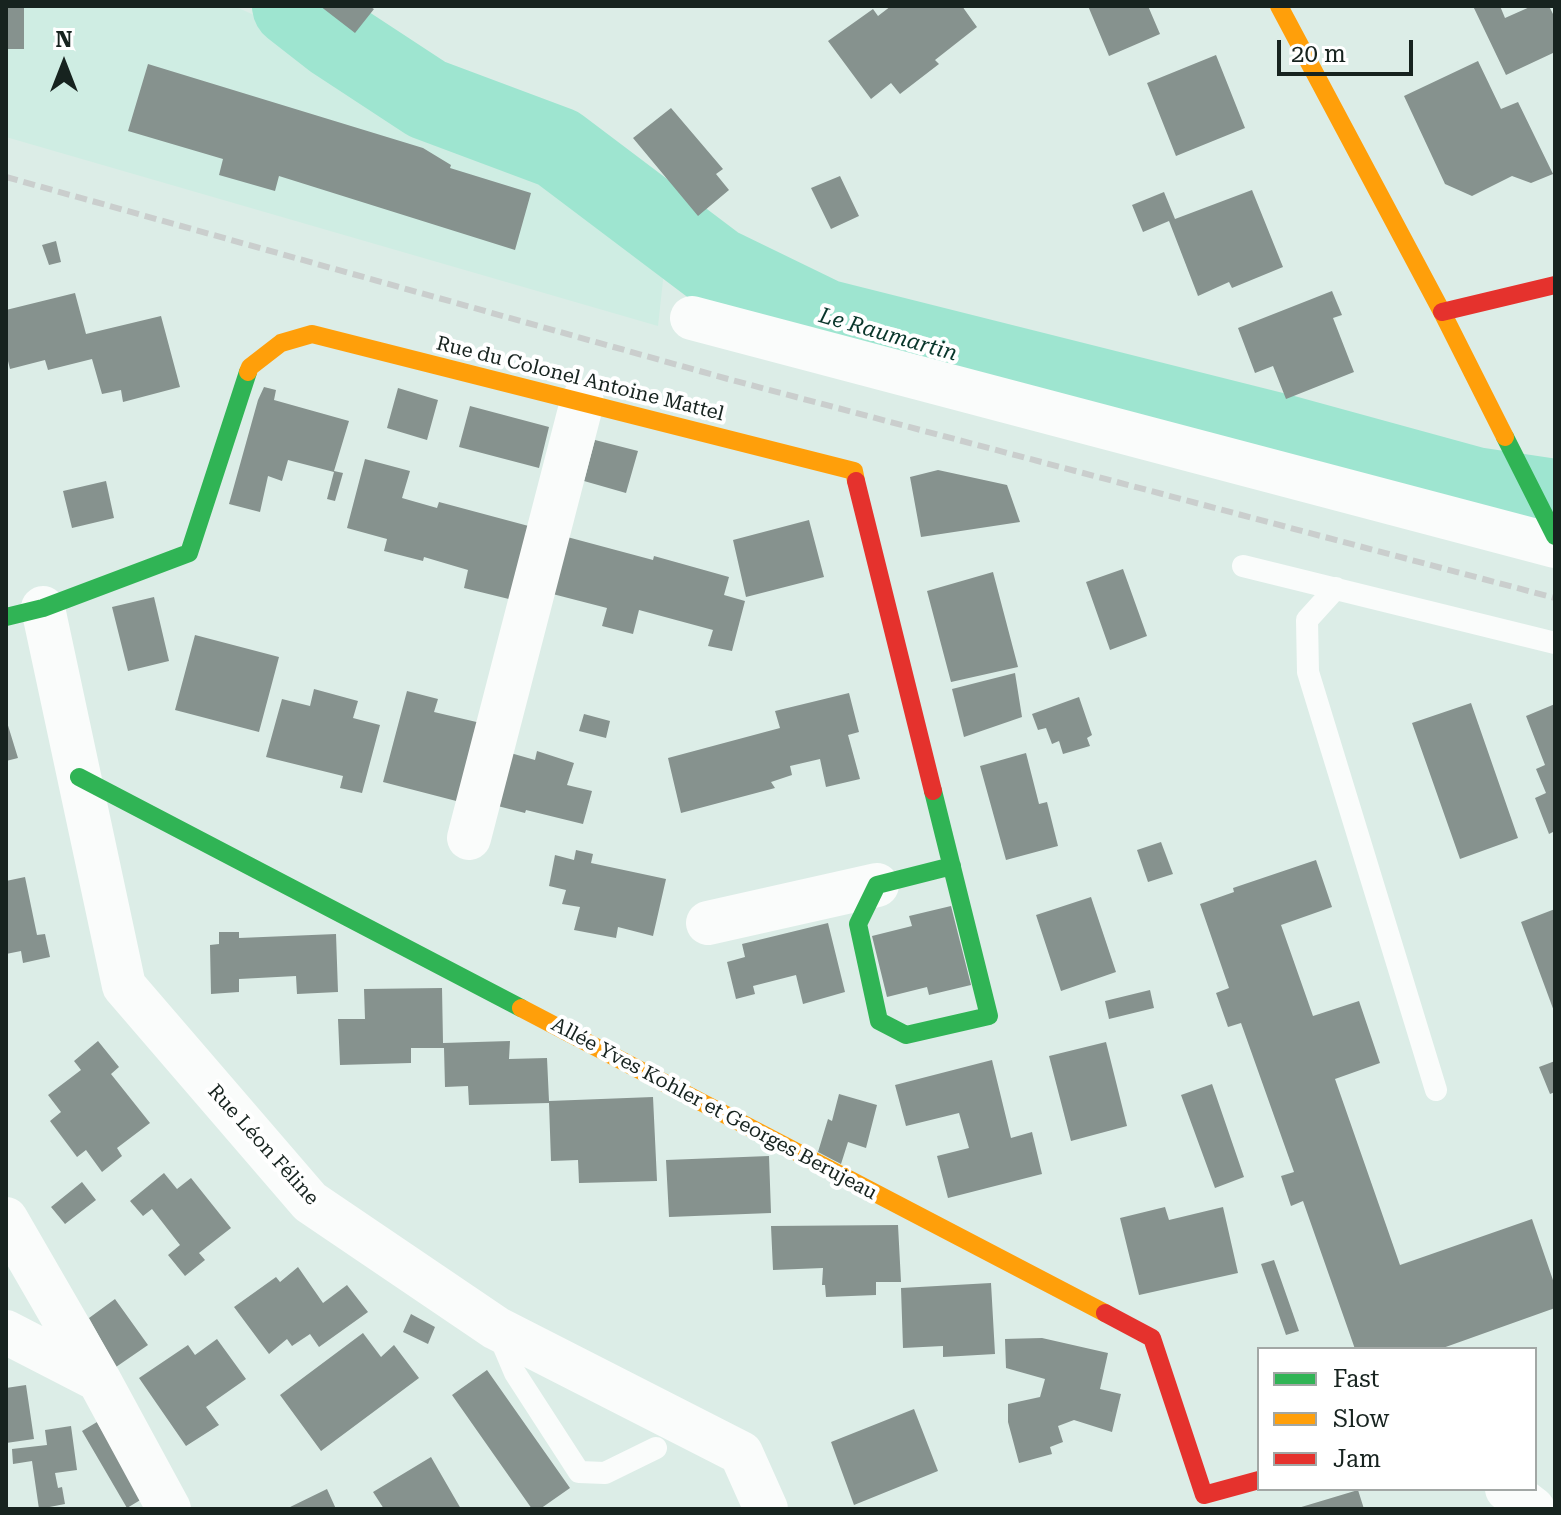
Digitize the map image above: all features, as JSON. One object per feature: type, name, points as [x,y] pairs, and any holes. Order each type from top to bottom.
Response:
[{"type":"street","points":[[1279,6],[1442,312],[1555,536]]},
{"type":"street","points":[[1442,312],[1555,285]]},
{"type":"street","points":[[692,318],[1549,529]]},
{"type":"street","name":"Rue du Colonel Antoine Mattel","points":[[24,612],[189,553],[250,367],[281,343],[312,334],[854,471],[989,1016],[906,1035],[879,1021],[858,924],[877,885]]},
{"type":"street","points":[[469,838],[582,402]]},
{"type":"street","name":"Rue Léon Féline","points":[[24,612],[79,777],[124,986],[310,1202],[496,1328],[741,1453],[766,1509]]},
{"type":"street","name":"Allée Yves Kohler et Georges Berujeau","points":[[79,777],[1152,1338],[1204,1495],[1257,1481]]},
{"type":"street","points":[[708,923],[952,866]]},
{"type":"street","points":[[6,1219],[169,1509]]},
{"type":"street","points":[[6,1332],[99,1380]]},
{"type":"street","points":[[1510,1491],[1533,1509]]},
{"type":"lane","points":[[1243,566],[1555,643]]},
{"type":"lane","points":[[1336,588],[1307,620],[1308,672],[1436,1090]]},
{"type":"lane","points":[[496,1328],[515,1373],[579,1472],[605,1473],[656,1448]]},
{"type":"shaded area","points":[[6,6],[234,6],[533,141],[666,253],[658,326],[6,137]]},
{"type":"building","points":[[6,6],[24,6],[24,49],[6,49]]},
{"type":"building","points":[[320,6],[369,6],[374,9],[355,33]]},
{"type":"building","points":[[891,6],[962,6],[977,27],[935,60],[939,64],[900,94],[891,83],[871,99],[828,41],[873,9],[878,16]]},
{"type":"building","points":[[1088,6],[1148,6],[1160,34],[1109,56]]},
{"type":"building","points":[[1473,6],[1500,6],[1505,18],[1532,6],[1549,6],[1555,18],[1555,58],[1553,53],[1506,75]]},
{"type":"building","points":[[1216,55],[1245,128],[1176,156],[1147,83]]},
{"type":"building","points":[[1478,61],[1501,109],[1518,102],[1553,174],[1531,183],[1512,176],[1472,196],[1445,184],[1404,96]]},
{"type":"building","points":[[148,64],[423,148],[451,165],[450,168],[531,193],[515,250],[279,176],[275,191],[219,175],[223,159],[128,131]]},
{"type":"building","points":[[671,108],[723,169],[716,174],[729,190],[698,216],[633,138]]},
{"type":"building","points":[[840,176],[859,216],[831,229],[811,188]]},
{"type":"building","points":[[1252,190],[1283,267],[1232,288],[1229,282],[1198,296],[1169,221],[1143,232],[1132,205],[1164,192],[1175,219]]},
{"type":"building","points":[[56,241],[61,262],[49,265],[42,245]]},
{"type":"building","points":[[1332,291],[1342,315],[1333,318],[1354,372],[1286,399],[1273,366],[1255,373],[1238,328]]},
{"type":"building","points":[[75,293],[86,334],[161,316],[180,387],[123,402],[121,390],[102,394],[92,359],[48,370],[45,360],[10,369],[6,353],[6,310]]},
{"type":"building","points":[[264,387],[276,390],[274,400],[349,421],[334,471],[343,473],[335,501],[327,499],[334,472],[288,460],[282,481],[268,476],[260,512],[229,504]]},
{"type":"building","points":[[398,388],[438,400],[427,440],[387,428]]},
{"type":"building","points":[[470,406],[549,427],[539,468],[459,447]]},
{"type":"building","points":[[595,440],[638,451],[626,493],[584,481]]},
{"type":"building","points":[[365,459],[410,471],[402,498],[437,508],[439,502],[536,528],[517,601],[464,588],[468,570],[424,557],[423,561],[384,551],[387,539],[347,528]]},
{"type":"building","points":[[938,470],[1007,485],[1020,522],[921,537],[910,477]]},
{"type":"building","points":[[106,481],[114,518],[72,528],[63,491]]},
{"type":"building","points":[[809,520],[824,577],[746,597],[733,540]]},
{"type":"building","points":[[556,534],[729,577],[724,595],[745,601],[732,651],[708,646],[713,630],[639,610],[633,634],[602,626],[607,608],[541,591]]},
{"type":"building","points":[[1123,569],[1147,636],[1110,650],[1086,582]]},
{"type":"building","points":[[993,572],[1018,667],[951,682],[927,591]]},
{"type":"building","points":[[154,597],[169,661],[128,671],[112,607]]},
{"type":"building","points":[[195,635],[279,657],[259,732],[175,710]]},
{"type":"building","points":[[1015,673],[1022,717],[964,737],[952,689]]},
{"type":"building","points":[[314,689],[358,701],[353,718],[380,725],[362,793],[340,788],[343,776],[266,757],[282,699],[310,706]]},
{"type":"building","points":[[407,691],[438,699],[434,712],[485,724],[464,803],[383,782]]},
{"type":"building","points":[[849,693],[859,732],[848,735],[860,779],[826,787],[820,759],[790,766],[792,775],[771,782],[775,788],[681,813],[668,758],[780,728],[775,711]]},
{"type":"building","points":[[1079,697],[1092,735],[1087,738],[1090,746],[1063,754],[1059,741],[1052,744],[1046,728],[1038,730],[1032,714]]},
{"type":"building","points":[[1471,703],[1518,838],[1460,859],[1412,723]]},
{"type":"building","points":[[1555,704],[1555,831],[1549,834],[1535,798],[1546,793],[1536,769],[1545,765],[1526,716]]},
{"type":"building","points":[[584,714],[610,721],[606,738],[579,731]]},
{"type":"building","points":[[6,719],[18,758],[6,761]]},
{"type":"building","points":[[500,750],[535,760],[537,751],[574,763],[567,785],[592,791],[583,824],[486,803]]},
{"type":"building","points":[[1026,753],[1039,804],[1047,802],[1058,846],[1006,860],[980,766]]},
{"type":"building","points":[[1161,842],[1173,874],[1148,882],[1137,850]]},
{"type":"building","points":[[576,850],[593,854],[591,863],[666,879],[653,936],[618,927],[616,938],[574,930],[580,907],[562,904],[566,890],[549,886],[555,855],[574,860]]},
{"type":"building","points":[[1316,860],[1332,907],[1281,925],[1313,1016],[1359,1001],[1380,1063],[1335,1079],[1400,1265],[1532,1219],[1555,1286],[1555,1308],[1446,1347],[1354,1347],[1303,1201],[1291,1206],[1281,1176],[1294,1172],[1241,1023],[1228,1027],[1216,993],[1229,988],[1200,904],[1234,892],[1233,888]]},
{"type":"building","points":[[25,877],[37,935],[45,934],[50,957],[23,963],[21,951],[6,954],[6,881]]},
{"type":"building","points":[[1091,897],[1116,972],[1061,991],[1036,915]]},
{"type":"building","points":[[951,906],[971,985],[929,995],[927,987],[887,997],[872,936],[912,926],[909,916]]},
{"type":"building","points":[[1555,909],[1555,1014],[1521,922]]},
{"type":"building","points":[[828,923],[845,992],[803,1004],[796,975],[753,986],[755,994],[736,999],[727,962],[745,957],[742,944]]},
{"type":"building","points":[[219,932],[239,932],[239,938],[336,934],[338,992],[297,994],[296,976],[239,979],[239,992],[211,994],[210,945],[219,944]]},
{"type":"building","points":[[442,988],[443,1043],[510,1041],[509,1059],[547,1058],[549,1101],[653,1097],[657,1181],[579,1183],[578,1160],[551,1161],[549,1103],[469,1105],[468,1086],[445,1087],[444,1048],[411,1048],[411,1063],[340,1065],[338,1019],[365,1019],[364,989]]},
{"type":"building","points":[[1150,990],[1154,1008],[1109,1019],[1105,1001]]},
{"type":"building","points":[[98,1041],[119,1067],[111,1074],[150,1123],[117,1148],[122,1156],[102,1172],[86,1150],[77,1157],[50,1121],[61,1112],[48,1095],[81,1070],[74,1061]]},
{"type":"building","points":[[1106,1042],[1127,1126],[1071,1141],[1049,1056]]},
{"type":"building","points":[[992,1060],[1011,1138],[1032,1132],[1042,1174],[948,1198],[937,1156],[969,1148],[959,1113],[906,1126],[895,1085]]},
{"type":"building","points":[[1555,1061],[1555,1092],[1550,1094],[1539,1067]]},
{"type":"building","points":[[1212,1084],[1244,1177],[1215,1188],[1181,1095]]},
{"type":"building","points":[[839,1094],[877,1105],[866,1148],[848,1142],[841,1164],[818,1152],[828,1119],[832,1121]]},
{"type":"building","points":[[769,1156],[771,1213],[669,1217],[666,1160]]},
{"type":"building","points":[[164,1173],[177,1189],[191,1178],[231,1228],[199,1253],[205,1260],[185,1276],[168,1255],[180,1245],[152,1209],[143,1216],[130,1201]]},
{"type":"building","points":[[82,1182],[96,1200],[65,1224],[51,1207]]},
{"type":"building","points":[[1165,1207],[1169,1220],[1223,1207],[1238,1273],[1139,1295],[1120,1218]]},
{"type":"building","points":[[898,1225],[901,1282],[876,1282],[876,1295],[826,1297],[825,1285],[822,1285],[823,1268],[773,1270],[771,1226]]},
{"type":"building","points":[[1274,1260],[1299,1331],[1286,1335],[1261,1264]]},
{"type":"building","points":[[298,1267],[323,1303],[347,1285],[368,1312],[319,1347],[310,1334],[292,1346],[287,1339],[269,1354],[234,1307],[276,1277],[280,1282]]},
{"type":"building","points":[[991,1283],[995,1354],[943,1357],[943,1346],[903,1348],[901,1288]]},
{"type":"building","points":[[115,1299],[148,1345],[116,1367],[89,1318]]},
{"type":"building","points":[[411,1314],[435,1327],[428,1344],[403,1332]]},
{"type":"building","points":[[363,1333],[381,1357],[394,1345],[419,1378],[321,1451],[280,1395]]},
{"type":"building","points":[[1042,1338],[1108,1353],[1100,1389],[1121,1394],[1112,1432],[1074,1420],[1058,1426],[1063,1442],[1050,1447],[1052,1454],[1019,1463],[1008,1422],[1008,1404],[1040,1397],[1045,1379],[1006,1368],[1005,1339]]},
{"type":"building","points":[[217,1339],[246,1379],[206,1407],[219,1425],[186,1446],[139,1378],[188,1345],[195,1355]]},
{"type":"building","points":[[487,1370],[570,1488],[540,1509],[532,1509],[452,1395]]},
{"type":"building","points":[[26,1385],[34,1439],[6,1443],[6,1388]]},
{"type":"building","points":[[914,1409],[938,1471],[854,1505],[831,1442]]},
{"type":"building","points":[[97,1422],[142,1499],[127,1508],[82,1431]]},
{"type":"building","points":[[71,1426],[77,1470],[55,1473],[65,1504],[39,1509],[32,1461],[13,1464],[12,1449],[47,1445],[45,1430]]},
{"type":"building","points":[[431,1457],[461,1509],[384,1509],[373,1492]]},
{"type":"building","points":[[327,1489],[336,1509],[286,1509]]},
{"type":"building","points":[[1358,1491],[1364,1509],[1299,1509]]},
{"type":"waterway","name":"Le Raumartin","points":[[293,6],[334,38],[427,99],[558,148],[717,268],[824,320],[1278,434],[1475,488],[1555,500]]},
{"type":"railway","points":[[6,177],[728,379],[1555,598]]},
{"type":"traffic: fast","points":[[6,617],[43,608],[189,553],[248,372]]},
{"type":"traffic: fast","points":[[1505,437],[1555,536]]},
{"type":"traffic: fast","points":[[79,777],[521,1008]]},
{"type":"traffic: fast","points":[[933,791],[989,1016],[906,1035],[879,1021],[858,924],[877,885],[952,866]]},
{"type":"traffic: slow","points":[[1279,6],[1505,437]]},
{"type":"traffic: slow","points":[[248,372],[250,367],[281,343],[312,334],[854,471],[856,481]]},
{"type":"traffic: slow","points":[[521,1008],[1105,1313]]},
{"type":"traffic: jam","points":[[1442,312],[1555,285]]},
{"type":"traffic: jam","points":[[856,481],[933,791]]},
{"type":"traffic: jam","points":[[1105,1313],[1152,1338],[1204,1495],[1257,1481]]}]
